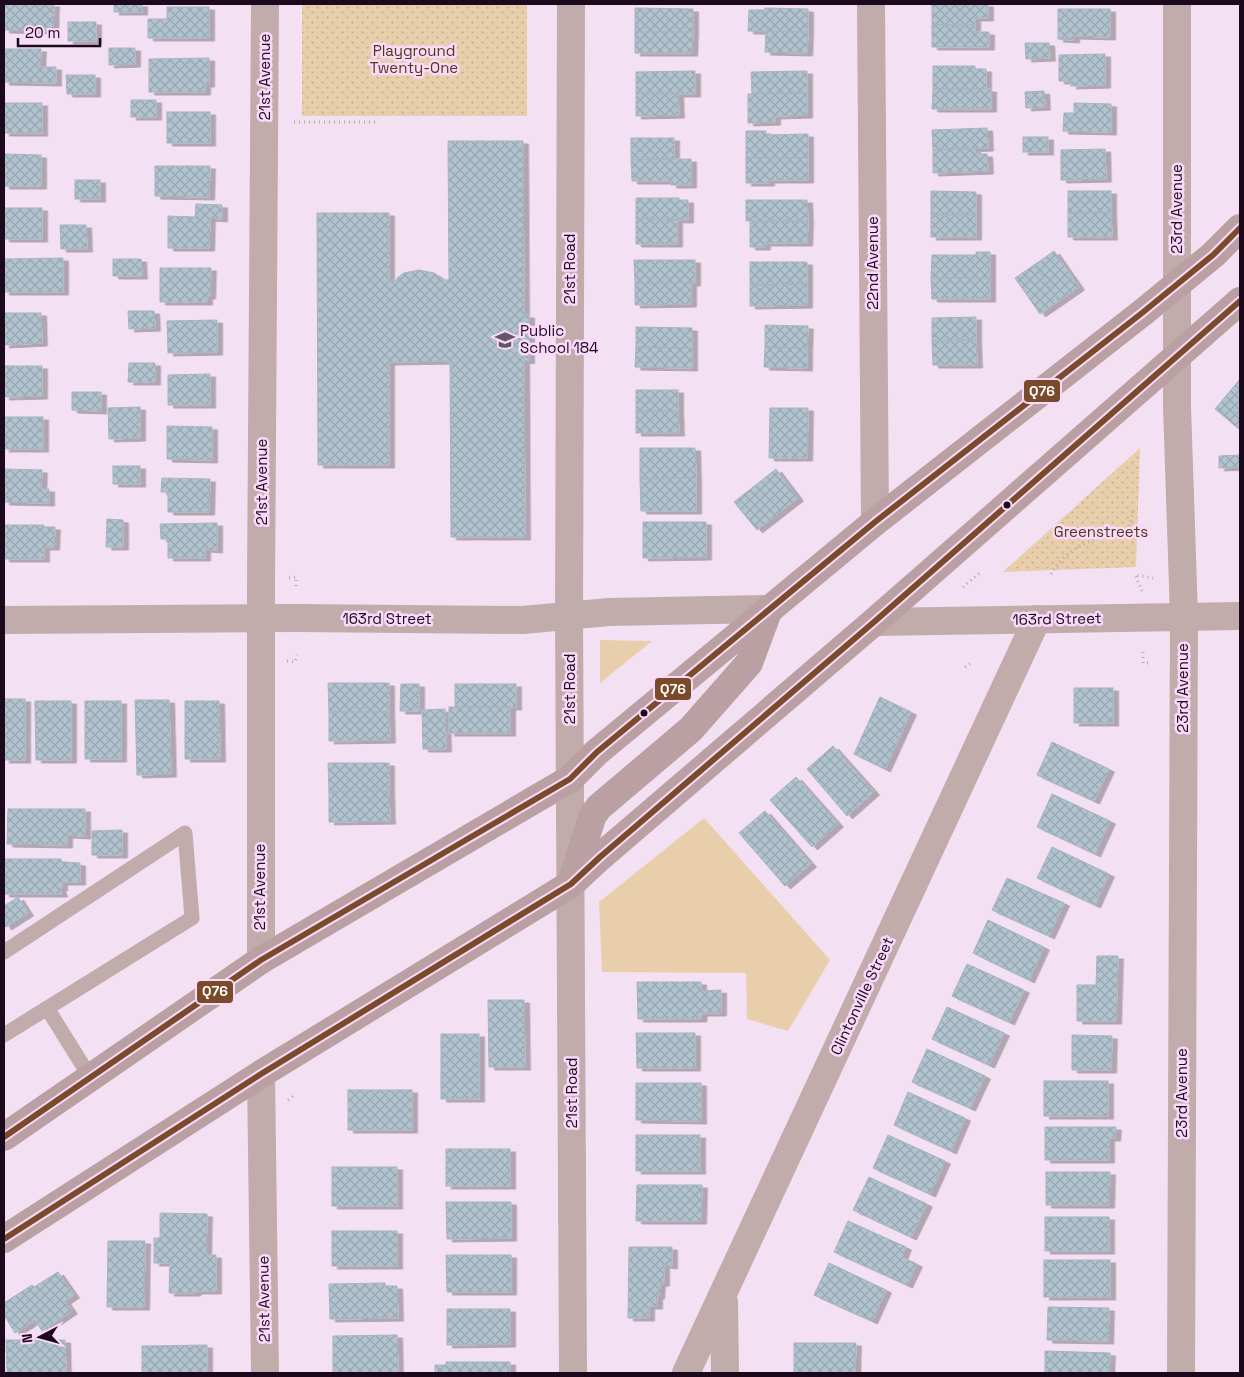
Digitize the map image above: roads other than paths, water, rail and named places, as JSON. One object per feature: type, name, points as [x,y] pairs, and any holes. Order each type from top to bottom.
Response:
[{"type":"main road","points":[[4,1137],[261,960],[570,779],[597,752],[769,608],[1213,255],[1240,228]]},
{"type":"main road","points":[[4,1238],[261,1074],[571,884],[600,856],[874,622],[1240,301]]},
{"type":"main road","points":[[571,884],[593,815],[599,807],[691,729],[749,663],[769,608]]},
{"type":"street","name":"21st Avenue","points":[[261,960],[265,4]]},
{"type":"street","name":"21st Road","points":[[571,4],[569,616],[573,1373]]},
{"type":"street","name":"22nd Avenue","points":[[870,4],[875,522]]},
{"type":"street","name":"23rd Avenue","points":[[1177,4],[1177,357],[1184,616],[1181,1373]]},
{"type":"street","name":"163rd Street","points":[[4,620],[522,620],[609,612],[769,608]]},
{"type":"street","name":"163rd Street","points":[[874,622],[1240,616]]},
{"type":"street","name":"Clintonville Street","points":[[686,1373],[724,1295],[1037,619]]},
{"type":"street","name":"21st Avenue","points":[[261,1074],[265,1373]]},
{"type":"street","points":[[724,1295],[725,1373]]},
{"type":"lane","points":[[4,952],[185,832],[192,918],[4,1035]]},
{"type":"lane","points":[[47,1008],[90,1077]]},
{"type":"place","name":"Public School 184","points":[[505,340]]},
{"type":"park label","name":"Playground Twenty-One","points":[[414,60]]},
{"type":"park label","name":"Greenstreets","points":[[1101,532]]}]
